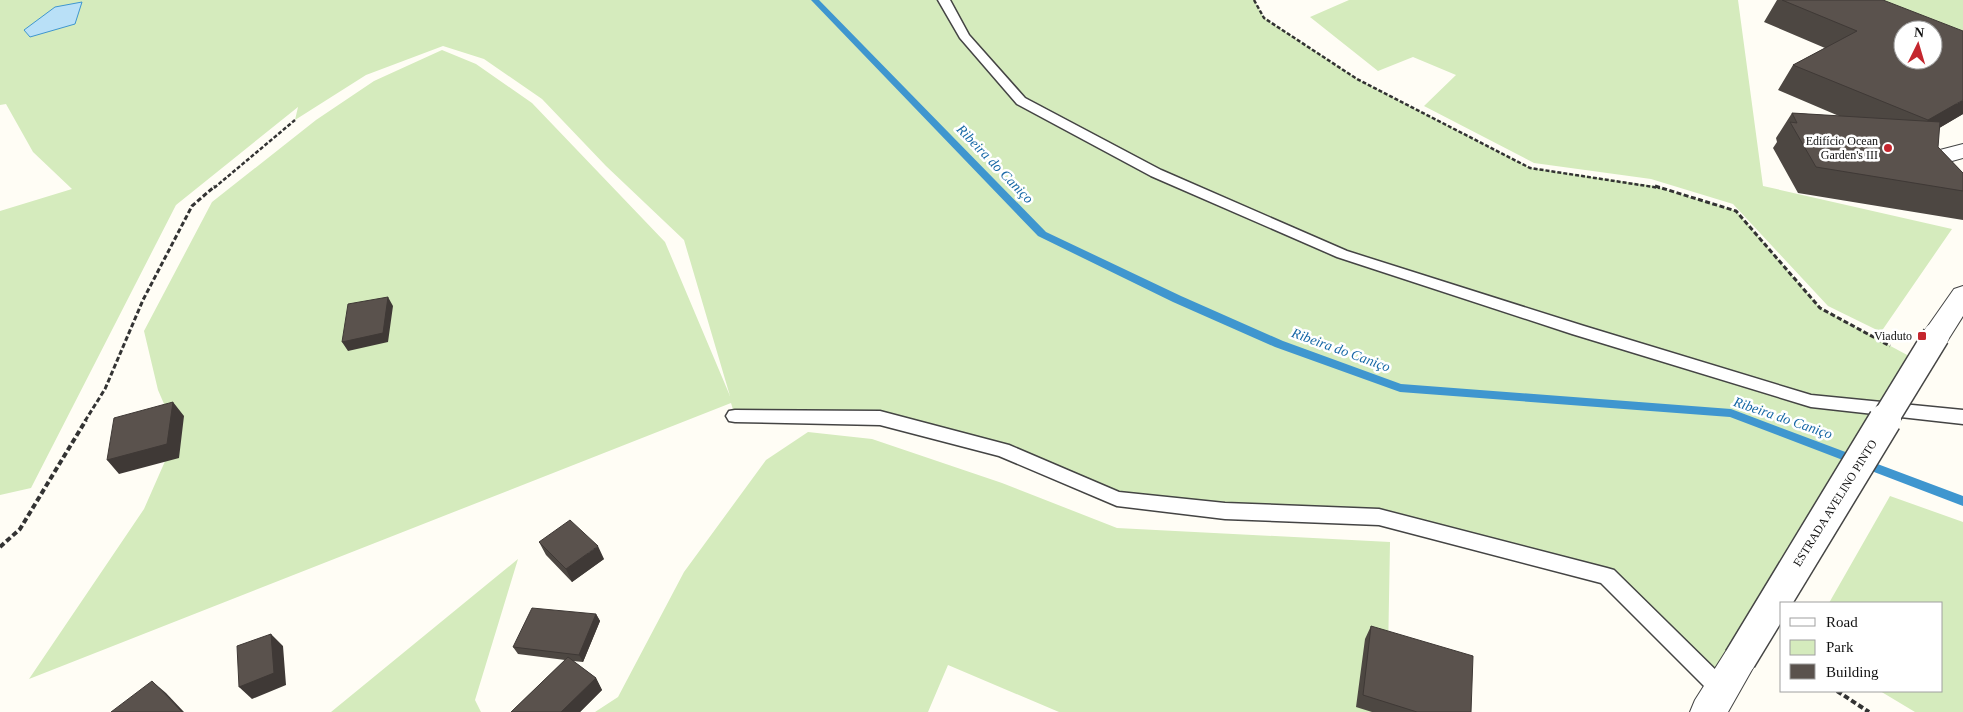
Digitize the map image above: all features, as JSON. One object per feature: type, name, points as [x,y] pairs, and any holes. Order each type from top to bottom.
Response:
[{"type":"street","points":[[1963,152],[1944,156],[1936,167],[1940,181],[1963,202]]},
{"type":"street","name":"ESTRADA AVELINO PINTO","points":[[1715,700],[1922,362],[1936,336],[1963,295]]},
{"type":"lane","points":[[944,0],[964,36],[1021,101],[1156,173],[1342,254],[1578,330],[1811,401],[1963,417]]},
{"type":"lane","points":[[735,416],[880,418],[1003,450],[1117,499],[1225,511],[1379,517],[1607,576],[1715,700]]},
{"type":"path","points":[[1254,0],[1264,18],[1357,79],[1530,168],[1654,186],[1736,211],[1820,308],[1922,362]]},
{"type":"path","points":[[0,547],[20,529],[105,389],[143,300],[192,206],[295,120]]},
{"type":"path","points":[[1839,692],[1869,712]]},
{"type":"green space","points":[[0,0],[1254,0],[1264,18],[1357,79],[1530,168],[1654,186],[1736,211],[1820,308],[1922,363],[1721,689],[1607,576],[1379,517],[1117,499],[1003,450],[880,418],[735,416],[731,403],[29,679],[144,509],[177,434],[158,390],[144,331],[212,202],[316,120],[374,81],[442,50],[476,64],[532,103],[665,242],[730,396],[684,240],[606,166],[542,99],[484,59],[443,46],[366,75],[295,120],[298,107],[176,205],[31,488],[0,495],[0,211],[72,189],[33,152],[6,104],[0,105]]},
{"type":"green space","points":[[1349,0],[1738,0],[1763,186],[1952,229],[1881,332],[1828,306],[1733,204],[1651,179],[1534,163],[1424,106],[1456,75],[1413,57],[1378,71],[1310,17]]},
{"type":"green space","points":[[1828,0],[1963,0],[1963,52],[1943,37],[1943,20],[1898,20]]},
{"type":"green space","points":[[808,432],[872,439],[1002,483],[1117,528],[1390,542],[1387,712],[1059,712],[948,665],[928,712],[595,712],[618,697],[684,572],[766,460]]},
{"type":"green space","points":[[1890,496],[1963,522],[1963,712],[1915,712],[1882,692],[1943,692],[1943,602],[1830,602]]},
{"type":"green space","points":[[518,559],[475,700],[481,712],[331,712]]},
{"type":"water","points":[[82,2],[75,24],[30,37],[24,30],[55,7]]},
{"type":"building","points":[[1782,0],[1883,0],[1935,20],[1893,20],[1893,70],[1943,70],[1943,23],[1963,31],[1963,100],[1928,120],[1793,65],[1857,31]]},
{"type":"building","points":[[1792,113],[1940,122],[1938,147],[1963,173],[1963,191],[1816,167],[1790,122],[1797,123]]},
{"type":"building","points":[[388,297],[383,333],[342,342],[348,304]]},
{"type":"building","points":[[173,402],[167,444],[107,460],[114,418]]},
{"type":"building","points":[[570,520],[598,546],[566,569],[539,542]]},
{"type":"building","points":[[532,608],[596,614],[579,655],[513,647]]},
{"type":"building","points":[[1371,626],[1473,656],[1471,712],[1417,712],[1363,695]]},
{"type":"building","points":[[271,634],[274,673],[239,687],[237,646]]},
{"type":"building","points":[[568,657],[596,678],[561,712],[511,712]]},
{"type":"building","points":[[152,681],[182,712],[111,712]]},
{"type":"waterway","name":"Ribeira do Caniço","points":[[815,0],[1042,234],[1177,299],[1279,344],[1400,388],[1731,413],[1963,501]]},
{"type":"place","name":"Edifício Ocean Garden's III","points":[[1888,148]]},
{"type":"place","name":"Viaduto","points":[[1922,336]]}]
